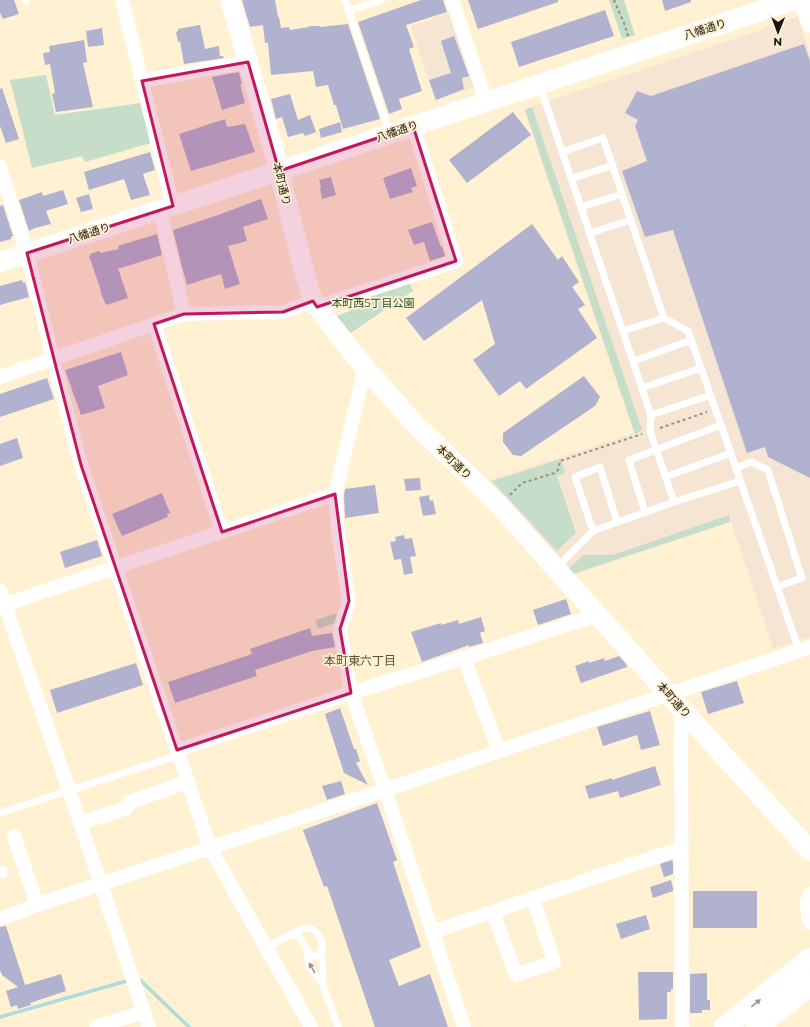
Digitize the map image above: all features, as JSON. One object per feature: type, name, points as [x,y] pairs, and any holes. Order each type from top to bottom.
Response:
[{"type":"main road","name":"本町通り","points":[[230,0],[275,155],[306,279],[315,304],[365,368],[416,425],[499,505],[810,851]]},
{"type":"main road","name":"八幡通り","points":[[0,262],[794,0]]},
{"type":"main road","points":[[725,1027],[810,959]]},
{"type":"main road","points":[[758,1026],[810,986]]},
{"type":"street","points":[[122,0],[142,80],[167,208],[184,314]]},
{"type":"street","points":[[452,0],[486,102]]},
{"type":"street","points":[[802,0],[810,24]]},
{"type":"street","points":[[142,80],[248,62]]},
{"type":"street","points":[[0,377],[184,314],[283,312],[315,304],[456,261],[413,126]]},
{"type":"street","points":[[1,171],[28,253],[53,360],[81,465],[210,848],[311,1027]]},
{"type":"street","points":[[154,324],[222,532]]},
{"type":"street","points":[[365,368],[334,494],[349,601],[340,628],[351,693],[464,1027]]},
{"type":"street","points":[[2,605],[334,494]]},
{"type":"street","points":[[0,591],[2,605],[70,790],[149,1027]]},
{"type":"street","points":[[178,752],[351,693],[597,615]]},
{"type":"street","points":[[0,919],[498,751],[674,701],[804,649]]},
{"type":"street","points":[[464,658],[498,751]]},
{"type":"street","points":[[674,701],[682,848],[682,1027]]},
{"type":"street","points":[[80,823],[188,782]]},
{"type":"street","points":[[14,836],[36,906]]},
{"type":"street","points":[[432,932],[682,848]]},
{"type":"street","points":[[810,894],[807,905],[810,923]]},
{"type":"street","points":[[493,912],[516,975],[554,962],[533,898]]},
{"type":"street","points":[[96,1027],[144,1012]]},
{"type":"lane","points":[[345,0],[390,133]]},
{"type":"lane","points":[[348,11],[382,0]]},
{"type":"lane","points":[[539,84],[651,415],[650,431],[674,502]]},
{"type":"lane","points":[[562,152],[603,138],[664,318],[688,331],[692,340],[777,587],[804,649]]},
{"type":"lane","points":[[572,179],[613,166]]},
{"type":"lane","points":[[581,207],[622,194]]},
{"type":"lane","points":[[590,233],[631,220]]},
{"type":"lane","points":[[623,331],[664,318]]},
{"type":"lane","points":[[633,361],[692,340]]},
{"type":"lane","points":[[642,388],[701,368]]},
{"type":"lane","points":[[651,415],[711,395]]},
{"type":"lane","points":[[645,512],[629,460],[721,425]]},
{"type":"lane","points":[[665,477],[731,453]]},
{"type":"lane","points":[[736,468],[751,462],[768,470],[802,578],[777,587]]},
{"type":"lane","points":[[593,531],[574,477],[600,467],[617,522]]},
{"type":"lane","points":[[556,568],[593,531],[674,502],[740,481]]},
{"type":"lane","points":[[0,813],[178,752]]},
{"type":"lane","points":[[266,948],[303,928],[310,928],[315,931],[322,944],[322,983]]},
{"type":"lane","points":[[292,934],[299,937],[311,956],[317,956],[321,952]]},
{"type":"lane","points":[[307,950],[309,966],[322,983],[338,1027]]},
{"type":"path","points":[[614,0],[624,23],[629,40]]},
{"type":"path","points":[[499,505],[522,483],[555,473],[558,470],[560,461],[716,409]]},
{"type":"highlighted area","points":[[248,62],[279,171],[413,126],[456,261],[317,307],[313,301],[283,312],[184,314],[154,324],[222,532],[335,494],[349,601],[340,629],[351,693],[177,750],[81,465],[27,253],[173,206],[142,81]]},
{"type":"shaded area","points":[[449,13],[474,87],[435,101],[411,26]]},
{"type":"shaded area","points":[[798,17],[810,54],[810,637],[773,649],[731,522],[572,575],[487,481],[634,433],[524,109]]},
{"type":"green space","points":[[609,0],[624,0],[635,35],[622,39]]},
{"type":"green space","points":[[46,75],[55,115],[141,103],[151,143],[85,162],[82,156],[32,168],[10,80]]},
{"type":"green space","points":[[532,107],[642,430],[635,434],[525,110]]},
{"type":"green space","name":"本町西5丁目公園","points":[[408,279],[413,291],[346,336],[332,318],[362,306],[358,296]]},
{"type":"green space","points":[[561,459],[565,473],[557,476],[576,533],[557,551],[492,481]]},
{"type":"green space","points":[[729,515],[730,522],[572,574],[568,569],[584,555],[613,555]]},
{"type":"green space","points":[[337,613],[335,623],[318,629],[315,620]]},
{"type":"building","points":[[0,0],[14,0],[19,14],[3,19],[0,13]]},
{"type":"building","points":[[242,0],[275,0],[281,28],[289,27],[290,30],[309,26],[320,27],[348,24],[380,119],[343,129],[328,85],[316,87],[313,71],[271,75],[268,43],[265,43],[263,25],[250,27]]},
{"type":"building","points":[[421,0],[443,0],[447,12],[406,25],[414,47],[409,49],[422,91],[399,99],[402,109],[389,114],[358,22]]},
{"type":"building","points":[[468,0],[558,0],[558,2],[478,29]]},
{"type":"building","points":[[662,0],[691,0],[691,2],[665,11]]},
{"type":"building","points":[[605,10],[614,36],[519,67],[511,42]]},
{"type":"building","points":[[200,25],[205,49],[219,46],[220,56],[223,56],[224,58],[184,64],[180,41],[178,42],[176,32],[178,29]]},
{"type":"building","points":[[102,28],[104,45],[88,47],[86,31]]},
{"type":"building","points":[[454,36],[469,76],[462,78],[464,89],[436,100],[429,80],[451,73],[441,41]]},
{"type":"building","points":[[84,40],[87,62],[83,63],[93,107],[56,112],[52,94],[55,93],[50,64],[45,65],[43,53],[50,52],[49,46]]},
{"type":"building","points":[[804,44],[810,61],[810,478],[768,457],[765,447],[747,453],[673,230],[645,237],[622,171],[647,161],[635,126],[638,120],[625,113],[637,91],[651,96]]},
{"type":"building","points":[[239,72],[242,84],[240,84],[245,103],[222,110],[212,77]]},
{"type":"building","points":[[2,88],[19,139],[6,143],[0,126],[0,89]]},
{"type":"building","points":[[290,94],[298,120],[310,115],[316,132],[305,136],[303,133],[288,137],[282,117],[276,119],[271,99]]},
{"type":"building","points":[[513,112],[531,135],[467,183],[449,160]]},
{"type":"building","points":[[225,119],[227,127],[245,124],[255,152],[191,171],[179,134]]},
{"type":"building","points":[[340,122],[342,132],[321,138],[319,129]]},
{"type":"building","points":[[150,152],[155,170],[143,174],[150,195],[131,200],[124,179],[89,190],[84,172]]},
{"type":"building","points":[[411,168],[417,186],[411,188],[413,192],[390,199],[383,178]]},
{"type":"building","points":[[331,177],[336,195],[322,199],[319,180]]},
{"type":"building","points":[[63,190],[68,204],[46,211],[51,224],[29,231],[19,200],[42,192],[43,196]]},
{"type":"building","points":[[89,194],[93,209],[81,212],[76,198]]},
{"type":"building","points":[[261,199],[268,219],[243,227],[247,241],[228,246],[240,284],[225,289],[221,274],[187,285],[173,230]]},
{"type":"building","points":[[3,205],[13,236],[11,239],[0,242],[0,206]]},
{"type":"building","points":[[432,222],[445,256],[430,261],[424,242],[414,245],[408,230]]},
{"type":"building","points":[[532,224],[558,260],[562,256],[579,282],[572,287],[585,305],[578,309],[597,338],[526,389],[520,381],[499,396],[473,360],[495,344],[482,300],[424,341],[406,318]]},
{"type":"building","points":[[157,234],[162,255],[118,268],[128,298],[106,305],[89,256],[91,255],[90,254],[99,251],[100,253],[119,249],[118,246]]},
{"type":"building","points":[[22,280],[23,283],[25,282],[29,297],[0,305],[0,286]]},
{"type":"building","points":[[121,352],[128,375],[98,386],[105,408],[81,415],[65,370]]},
{"type":"building","points":[[584,376],[600,397],[595,406],[521,456],[513,455],[503,442],[503,433]]},
{"type":"building","points":[[47,378],[54,399],[0,417],[0,394]]},
{"type":"building","points":[[17,438],[23,458],[0,466],[0,444]]},
{"type":"building","points":[[420,478],[421,490],[406,491],[404,479]]},
{"type":"building","points":[[375,485],[379,513],[345,518],[345,489]]},
{"type":"building","points":[[162,493],[170,513],[167,514],[168,517],[122,536],[112,514]]},
{"type":"building","points":[[429,495],[430,501],[433,500],[436,514],[423,516],[419,497]]},
{"type":"building","points":[[404,535],[405,539],[412,538],[416,556],[410,557],[413,573],[404,575],[401,559],[394,560],[390,542],[396,541],[395,537]]},
{"type":"building","points":[[97,540],[102,556],[65,568],[60,552]]},
{"type":"building","points":[[566,599],[571,614],[538,625],[533,610]]},
{"type":"building","points":[[481,617],[485,631],[480,633],[483,643],[469,647],[469,645],[422,662],[411,632],[441,623],[441,625],[458,620],[459,624]]},
{"type":"building","points":[[310,628],[312,636],[332,633],[335,647],[312,651],[255,670],[257,676],[175,703],[168,682],[252,654],[250,649]]},
{"type":"building","points":[[619,656],[627,667],[581,683],[575,666],[604,658],[605,661]]},
{"type":"building","points":[[136,663],[143,685],[57,713],[50,690]]},
{"type":"building","points":[[737,681],[744,703],[708,714],[701,692]]},
{"type":"building","points":[[340,708],[354,749],[356,749],[360,761],[356,763],[368,785],[344,773],[325,714]]},
{"type":"building","points":[[650,711],[660,745],[641,750],[637,735],[603,746],[597,727]]},
{"type":"building","points":[[655,766],[661,785],[620,798],[618,791],[589,799],[585,786],[612,778],[612,780]]},
{"type":"building","points":[[341,781],[345,794],[327,800],[322,786]]},
{"type":"building","points":[[377,803],[397,860],[393,862],[421,947],[389,960],[399,986],[430,974],[448,1027],[375,1027],[327,886],[324,887],[303,830]]},
{"type":"building","points":[[672,860],[673,874],[664,877],[660,864]]},
{"type":"building","points":[[671,880],[673,891],[653,898],[650,887]]},
{"type":"building","points":[[693,891],[757,891],[757,928],[693,928]]},
{"type":"building","points":[[646,915],[650,929],[621,939],[616,924]]},
{"type":"building","points":[[6,926],[25,985],[61,974],[66,991],[30,1003],[31,1005],[18,1009],[17,1005],[11,1007],[6,991],[18,987],[2,975],[0,970],[0,927]]},
{"type":"building","points":[[638,972],[673,972],[673,989],[671,989],[671,992],[667,992],[667,1019],[639,1020]]},
{"type":"building","points":[[707,973],[707,1000],[710,1000],[710,1010],[702,1010],[702,1013],[690,1013],[690,974]]},
{"type":"waterway","points":[[138,978],[189,1027]]},
{"type":"waterway","points":[[0,1017],[130,980]]},
{"type":"district","name":"本町東六丁目","points":[[360,661]]}]
